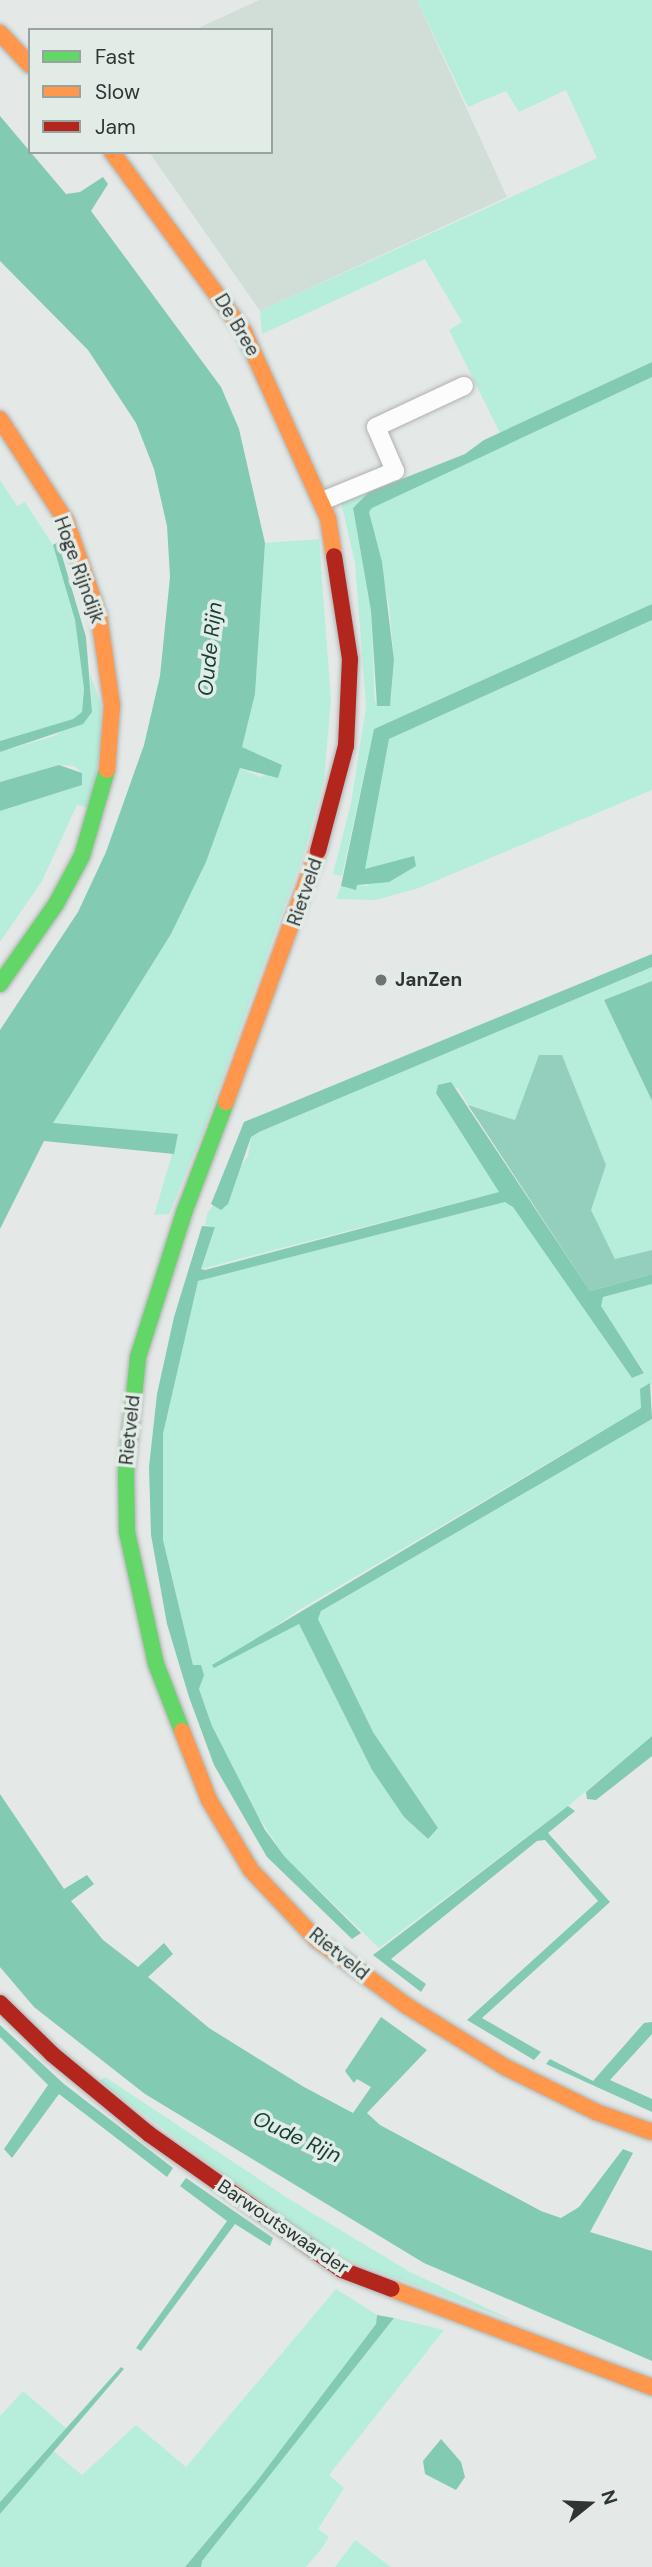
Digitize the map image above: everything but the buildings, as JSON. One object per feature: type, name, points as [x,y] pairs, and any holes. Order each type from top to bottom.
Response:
[{"type":"main road","points":[[0,33],[28,63]]},
{"type":"main road","name":"De Bree","points":[[113,154],[244,332],[325,509]]},
{"type":"main road","name":"Hoge Rijndijk","points":[[0,419],[66,521],[99,616],[111,705],[111,736],[101,801],[82,856],[56,904],[0,984]]},
{"type":"main road","name":"Rietveld","points":[[325,509],[350,659],[346,746],[308,885],[223,1104],[143,1337],[126,1472],[127,1532],[136,1585],[182,1737],[209,1800],[251,1870],[317,1940],[407,2007],[505,2067],[596,2112],[652,2132]]},
{"type":"main road","name":"Barwoutswaarder","points":[[0,2003],[52,2054],[149,2134],[342,2270],[652,2387]]},
{"type":"street","points":[[325,509],[395,471],[376,427],[464,386]]},
{"type":"shaded area","points":[[259,0],[417,0],[507,197],[260,311],[150,154],[273,154],[273,28],[198,28]]},
{"type":"shaded area","points":[[417,0],[652,0],[652,362],[500,433],[449,330],[462,322],[425,259],[262,334],[260,311],[597,158],[566,90],[519,112],[506,91],[468,107]]},
{"type":"shaded area","points":[[652,377],[652,604],[374,729],[342,876],[333,874],[351,803],[366,707],[355,563],[341,502],[369,492],[353,508],[371,611],[375,702],[391,701],[394,660],[389,606],[369,512],[372,507]]},
{"type":"shaded area","points":[[0,480],[17,506],[25,502],[53,545],[75,620],[84,689],[82,712],[73,719],[0,741]]},
{"type":"shaded area","points":[[319,539],[331,700],[324,780],[306,847],[202,1134],[169,1214],[154,1215],[178,1134],[52,1124],[171,934],[206,862],[240,768],[261,777],[282,765],[242,747],[255,694],[265,543]]},
{"type":"shaded area","points":[[652,620],[652,790],[419,888],[376,900],[336,899],[341,886],[355,890],[357,885],[367,886],[373,870],[364,870],[389,739]]},
{"type":"shaded area","points":[[90,674],[101,704],[101,747],[90,808],[77,805],[42,881],[0,942],[0,811],[82,785],[82,773],[74,766],[59,765],[0,782],[0,752],[54,736],[92,712]]},
{"type":"shaded area","points":[[652,967],[652,981],[604,1000],[652,1101],[652,1250],[615,1259],[590,1209],[606,1165],[562,1055],[515,1120],[468,1105],[458,1088],[438,1086],[436,1093],[499,1192],[201,1269],[215,1227],[205,1225],[207,1214],[248,1156],[251,1137]]},
{"type":"shaded area","points":[[539,1055],[562,1055],[606,1165],[591,1210],[615,1259],[652,1250],[652,1274],[590,1291],[468,1105],[515,1120]]},
{"type":"shaded area","points":[[505,1202],[513,1206],[632,1378],[644,1372],[600,1306],[603,1297],[652,1284],[652,1385],[646,1385],[641,1408],[299,1610],[215,1667],[299,1624],[372,1770],[404,1817],[428,1839],[438,1828],[373,1732],[318,1619],[321,1611],[652,1419],[652,1736],[568,1806],[379,1948],[285,1857],[240,1789],[212,1726],[199,1689],[203,1675],[201,1666],[193,1665],[163,1540],[163,1434],[197,1281]]},
{"type":"shaded area","points":[[105,2077],[289,2199],[410,2272],[516,2322],[344,2259],[305,2236],[100,2081]]},
{"type":"shaded area","points":[[336,2289],[377,2315],[376,2324],[257,2481],[185,2567],[0,2567],[0,2514],[51,2449],[82,2475],[136,2425],[186,2467]]},
{"type":"shaded area","points":[[394,2318],[444,2330],[329,2475],[344,2488],[318,2529],[329,2537],[322,2548],[306,2567],[201,2567],[201,2561]]},
{"type":"shaded area","points":[[23,2391],[66,2428],[0,2502],[0,2416]]},
{"type":"shaded area","points":[[355,2540],[391,2567],[335,2567]]},
{"type":"water","name":"Oude Rijn","points":[[0,116],[28,149],[28,154],[32,154],[66,194],[80,192],[103,177],[108,184],[91,211],[221,387],[239,429],[265,543],[255,694],[242,747],[282,765],[278,778],[240,768],[206,862],[171,934],[53,1123],[178,1134],[174,1154],[44,1141],[0,1229],[0,1030],[78,912],[106,852],[144,745],[160,676],[170,577],[167,526],[154,469],[136,423],[88,350],[0,261]]},
{"type":"water","points":[[652,362],[652,377],[372,508],[369,512],[382,562],[394,660],[390,706],[377,706],[371,611],[353,508],[369,492],[465,454],[484,440]]},
{"type":"water","points":[[58,542],[86,637],[92,712],[83,724],[0,752],[0,741],[73,719],[82,712],[84,689],[75,620],[53,545]]},
{"type":"water","points":[[652,604],[652,620],[389,739],[365,869],[414,856],[416,866],[389,882],[357,885],[356,890],[341,886],[374,729]]},
{"type":"water","points":[[59,765],[82,773],[82,785],[0,811],[0,782]]},
{"type":"water","points":[[652,954],[652,967],[259,1132],[251,1137],[228,1204],[221,1210],[211,1204],[244,1122]]},
{"type":"water","points":[[652,981],[652,1101],[604,1000]]},
{"type":"water","points":[[451,1082],[590,1291],[652,1274],[652,1284],[603,1297],[601,1306],[644,1373],[632,1378],[513,1207],[505,1202],[198,1281],[163,1434],[163,1540],[193,1665],[201,1665],[204,1675],[199,1689],[212,1726],[265,1830],[285,1857],[361,1933],[352,1939],[267,1857],[214,1765],[189,1697],[167,1624],[151,1535],[149,1467],[157,1394],[174,1317],[202,1226],[215,1227],[201,1269],[205,1270],[499,1192],[436,1093],[438,1085]]},
{"type":"water","points":[[650,1383],[652,1419],[321,1611],[318,1619],[373,1732],[438,1828],[428,1839],[404,1817],[372,1770],[299,1624],[214,1668],[212,1665],[641,1408],[640,1389]]},
{"type":"water","points":[[652,1736],[652,1756],[596,1800],[587,1799],[586,1792]]},
{"type":"water","name":"Oude Rijn","points":[[0,1794],[64,1889],[87,1875],[94,1884],[71,1901],[103,1940],[138,1967],[164,1943],[173,1954],[148,1977],[209,2028],[304,2087],[353,2113],[371,2087],[357,2079],[354,2083],[345,2071],[381,2017],[427,2050],[367,2113],[380,2125],[541,2211],[561,2218],[579,2207],[623,2149],[633,2153],[590,2232],[652,2251],[652,2361],[424,2263],[145,2094],[34,2007],[0,1967]]},
{"type":"water","points":[[568,1806],[575,1811],[548,1833],[610,1902],[482,2018],[541,2052],[534,2060],[467,2020],[598,1901],[545,1840],[537,1841],[391,1959],[426,1984],[421,1992],[373,1955]]},
{"type":"water","points":[[652,2022],[652,2034],[610,2080],[652,2099],[652,2112],[546,2064],[550,2059],[593,2081],[644,2023]]},
{"type":"water","points":[[0,2025],[64,2084],[173,2168],[167,2177],[59,2094],[12,2158],[4,2149],[48,2085],[0,2037]]},
{"type":"water","points":[[186,2178],[273,2238],[270,2246],[235,2224],[141,2351],[136,2348],[227,2221],[180,2186]]},
{"type":"water","points":[[377,2315],[394,2318],[202,2561],[201,2567],[185,2567],[257,2481],[376,2324]]},
{"type":"water","points":[[121,2367],[124,2369],[0,2514],[0,2502]]},
{"type":"water","points":[[441,2439],[461,2462],[465,2477],[456,2490],[425,2474],[423,2461]]},
{"type":"traffic: fast","points":[[0,984],[56,904],[82,856],[107,770]]},
{"type":"traffic: fast","points":[[182,1731],[156,1664],[127,1532],[126,1472],[138,1357],[185,1210],[226,1102]]},
{"type":"traffic: slow","points":[[0,33],[28,63]]},
{"type":"traffic: slow","points":[[113,154],[244,332],[328,518],[334,556]]},
{"type":"traffic: slow","points":[[0,419],[66,521],[99,616],[112,705],[107,770]]},
{"type":"traffic: slow","points":[[226,1102],[318,851]]},
{"type":"traffic: slow","points":[[182,1731],[209,1800],[251,1870],[317,1940],[407,2006],[505,2067],[596,2112],[652,2132]]},
{"type":"traffic: slow","points":[[392,2289],[652,2387]]},
{"type":"traffic: jam","points":[[318,851],[346,746],[350,659],[334,556]]},
{"type":"traffic: jam","points":[[0,2003],[52,2054],[149,2134],[342,2270],[392,2289]]},
{"type":"place","name":"JanZen","points":[[381,980]]}]
